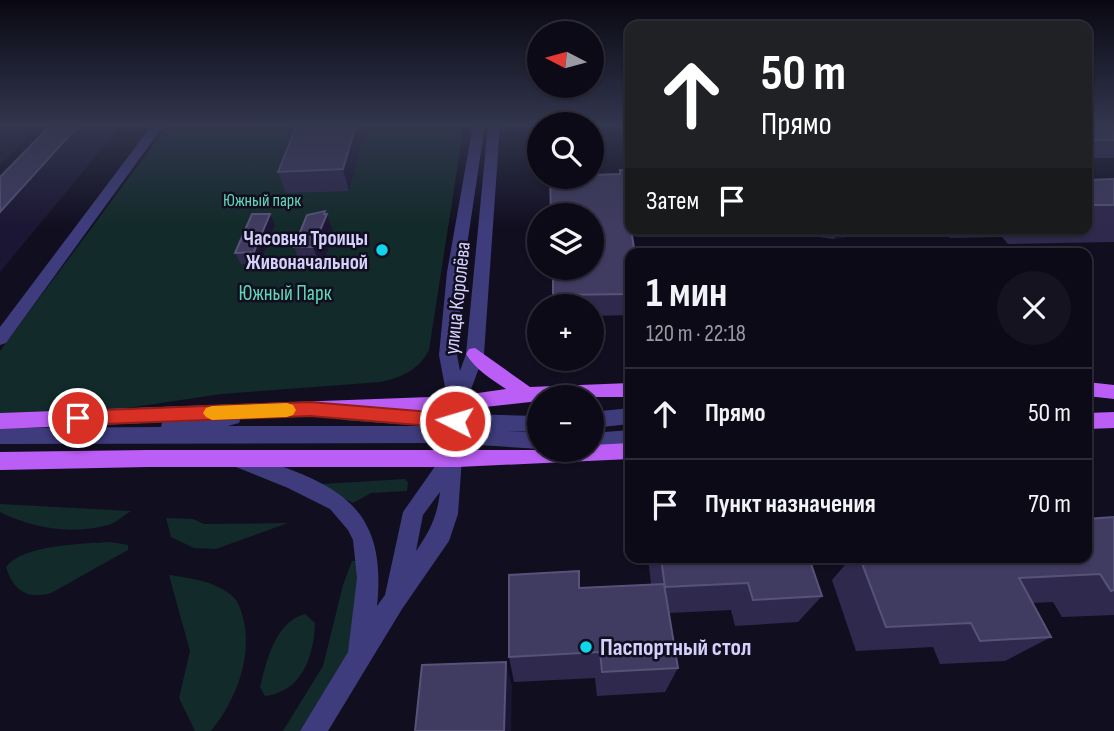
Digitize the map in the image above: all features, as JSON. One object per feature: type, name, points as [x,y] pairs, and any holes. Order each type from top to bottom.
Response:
[{"type":"main road","points":[[475,354],[487,367],[527,394]]},
{"type":"main road","points":[[604,391],[625,390]]},
{"type":"main road","points":[[1092,390],[1114,393]]},
{"type":"main road","points":[[455,420],[527,394]]},
{"type":"main road","points":[[0,421],[310,409]]},
{"type":"main road","points":[[1092,421],[1114,420]]},
{"type":"main road","points":[[0,461],[542,459],[625,451]]},
{"type":"street","points":[[0,339],[133,159]]},
{"type":"street","name":"улица Королёва","points":[[455,420],[448,355],[454,272],[473,159]]},
{"type":"street","name":"улица Королёва","points":[[455,420],[475,354],[491,159]]},
{"type":"street","points":[[1092,395],[1114,393]]},
{"type":"street","points":[[83,435],[310,409],[527,423]]},
{"type":"street","points":[[604,418],[625,416]]},
{"type":"street","points":[[313,731],[394,601],[441,534],[448,514],[455,420]]},
{"type":"street","points":[[0,436],[455,420],[527,438]]},
{"type":"street","points":[[604,440],[625,438]]},
{"type":"street","points":[[238,459],[344,508],[360,528],[368,569],[359,660]]},
{"type":"street","points":[[394,601],[413,512],[451,460]]},
{"type":"green space","name":"Южный Парк","points":[[143,159],[459,159],[429,350],[415,368],[403,375],[381,382],[221,394],[108,411],[0,413],[0,351]]},
{"type":"green space","points":[[405,479],[408,482],[407,491],[371,493],[353,503],[321,486],[322,484]]},
{"type":"green space","points":[[0,504],[131,511],[108,525],[67,530],[12,518],[0,512]]},
{"type":"green space","points":[[166,518],[193,519],[204,524],[288,523],[216,549],[194,548],[171,537]]},
{"type":"green space","points":[[110,542],[128,545],[128,550],[51,593],[35,595],[22,591],[13,582],[6,567],[14,559],[39,550]]},
{"type":"green space","points":[[352,561],[365,561],[357,638],[300,731],[283,731],[323,666],[343,585]]},
{"type":"green space","points":[[169,575],[217,586],[235,599],[242,614],[246,645],[241,676],[228,705],[211,731],[195,731],[179,698],[190,651]]},
{"type":"green space","points":[[305,614],[315,623],[312,648],[304,670],[288,688],[265,696],[260,687],[274,643],[286,625]]},
{"type":"building","points":[[18,159],[48,159],[0,212],[0,177]]},
{"type":"building","points":[[283,159],[346,159],[343,169],[278,172]]},
{"type":"building","points":[[620,170],[625,170],[625,235],[632,235],[634,248],[625,248],[625,294],[553,294],[553,280],[604,280],[604,203],[551,203],[550,189],[604,189],[604,175],[620,174]]},
{"type":"building","points":[[1114,179],[1114,205],[1092,205],[1092,180]]},
{"type":"building","points":[[325,211],[324,214],[327,214],[313,247],[294,247],[307,215]]},
{"type":"building","points":[[252,214],[270,214],[254,252],[235,253]]},
{"type":"building","points":[[1114,517],[1114,590],[1111,591],[1100,574],[1019,578],[1051,637],[980,641],[971,623],[886,627],[862,563],[1092,563],[1092,519]]},
{"type":"building","points":[[662,563],[811,563],[822,596],[753,600],[748,583],[665,587]]},
{"type":"building","points":[[579,571],[579,588],[664,584],[678,668],[602,672],[600,652],[509,657],[509,575]]},
{"type":"building","points":[[506,662],[504,731],[415,731],[422,665]]},
{"type":"slow traffic","points":[[212,413],[287,410]]},
{"type":"place","name":"Часовня Троицы Живоначальной","points":[[382,250]]},
{"type":"place","name":"Паспортный стол","points":[[586,647]]},
{"type":"route","points":[[78,418],[310,409],[455,421]]},
{"type":"park label","name":"Южный парк","points":[[262,200]]}]
